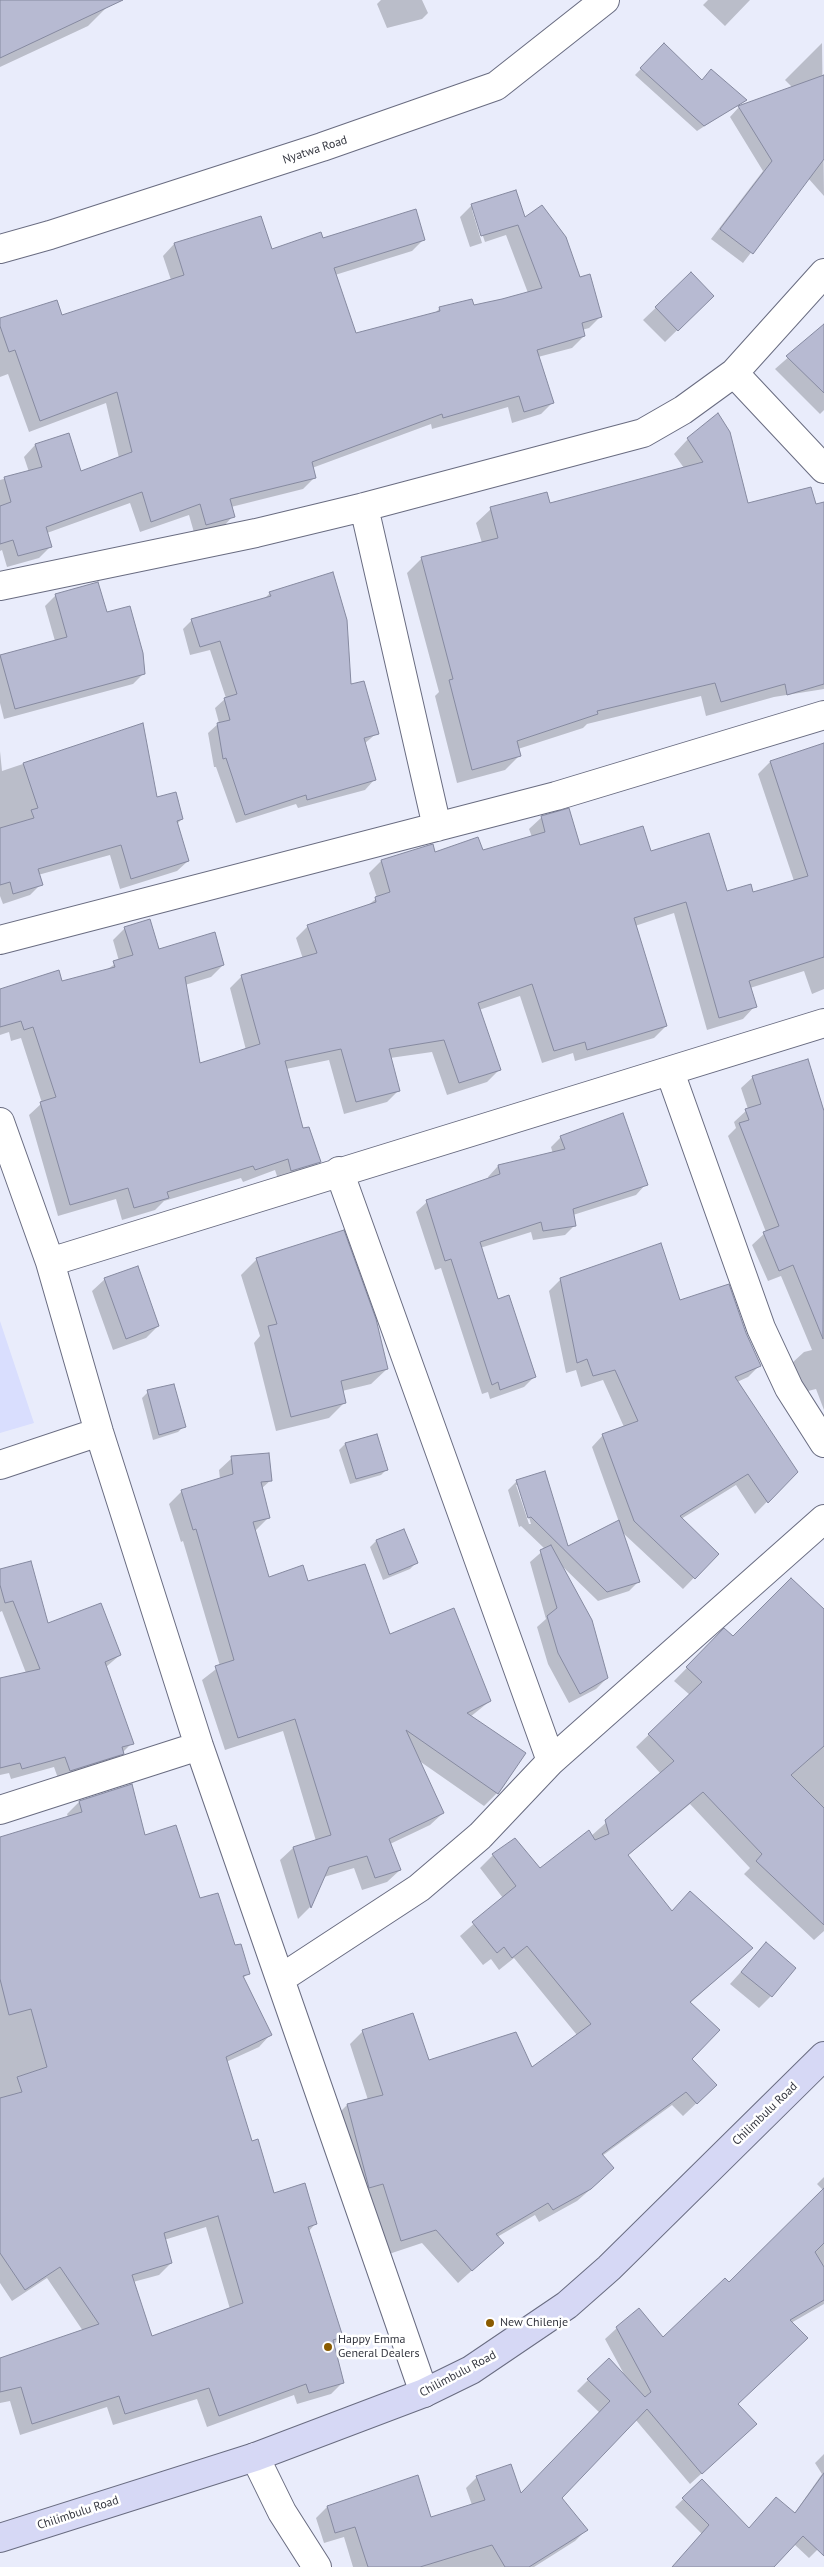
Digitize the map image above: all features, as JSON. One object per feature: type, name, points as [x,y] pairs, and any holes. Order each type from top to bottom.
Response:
[{"type":"main road","name":"Chilimbulu Road","points":[[0,2538],[255,2457],[424,2393],[471,2370],[567,2305],[609,2268],[824,2056]]},
{"type":"street","name":"Nyatwa Road","points":[[0,249],[50,235],[313,150],[496,86],[605,0]]},
{"type":"street","points":[[0,586],[256,533],[364,507],[643,433],[683,410],[734,373],[824,273]]},
{"type":"street","points":[[734,373],[824,470]]},
{"type":"street","points":[[364,507],[437,827]]},
{"type":"street","points":[[0,940],[556,796],[824,714]]},
{"type":"street","points":[[50,1262],[339,1171],[670,1072],[824,1023]]},
{"type":"street","points":[[670,1072],[761,1328],[789,1388],[824,1443]]},
{"type":"street","points":[[0,1122],[50,1262],[99,1432],[199,1746],[424,2393]]},
{"type":"street","points":[[339,1171],[552,1761]]},
{"type":"street","points":[[0,1465],[99,1432]]},
{"type":"street","points":[[280,1979],[419,1888],[480,1836],[552,1761],[824,1519]]},
{"type":"street","points":[[0,1810],[199,1746]]},
{"type":"street","points":[[255,2457],[282,2512],[317,2567]]},
{"type":"shaded area","points":[[0,1321],[34,1423],[0,1433]]},
{"type":"building","points":[[0,0],[123,0],[0,58]]},
{"type":"building","points":[[664,43],[702,80],[711,69],[747,100],[704,126],[640,68]]},
{"type":"building","points":[[824,75],[824,159],[753,254],[720,229],[772,161],[738,106]]},
{"type":"building","points":[[516,190],[525,217],[542,205],[566,237],[580,277],[590,274],[602,317],[582,323],[585,336],[537,350],[554,403],[524,412],[519,396],[443,418],[442,414],[312,462],[316,478],[230,499],[235,517],[206,525],[200,504],[151,522],[142,492],[46,527],[52,547],[18,556],[13,540],[0,544],[0,506],[11,502],[4,477],[42,467],[35,444],[69,433],[81,471],[132,452],[117,392],[40,421],[15,350],[9,352],[0,326],[0,318],[57,300],[62,315],[184,275],[174,243],[261,216],[272,249],[321,232],[323,238],[416,209],[425,240],[334,268],[356,333],[440,311],[439,307],[472,299],[474,305],[502,299],[542,288],[518,225],[481,236],[471,204]]},
{"type":"building","points":[[691,272],[714,296],[678,331],[655,307]]},
{"type":"building","points":[[824,324],[824,393],[786,356]]},
{"type":"building","points":[[718,413],[730,432],[748,503],[811,487],[816,504],[824,502],[824,684],[787,695],[785,684],[721,702],[715,683],[597,711],[598,714],[517,741],[521,756],[472,770],[449,680],[453,679],[421,557],[498,538],[490,507],[547,492],[550,503],[703,462],[687,438]]},
{"type":"building","points":[[333,572],[347,620],[351,684],[364,681],[379,734],[364,738],[376,780],[307,800],[306,795],[245,815],[226,758],[223,759],[217,723],[230,720],[224,698],[237,694],[220,641],[200,647],[191,619],[271,596],[269,592]]},
{"type":"building","points":[[98,582],[107,612],[130,606],[143,653],[145,674],[15,709],[0,655],[67,637],[55,594]]},
{"type":"building","points":[[143,723],[157,797],[176,792],[183,819],[177,821],[189,861],[131,879],[121,845],[38,869],[43,885],[13,894],[10,882],[0,885],[0,828],[34,818],[31,810],[38,808],[23,763]]},
{"type":"building","points":[[824,743],[824,957],[749,981],[757,1007],[719,1018],[686,902],[634,918],[667,1026],[587,1050],[585,1042],[554,1051],[532,984],[478,1003],[501,1070],[459,1083],[444,1040],[389,1049],[400,1091],[356,1102],[341,1049],[285,1061],[303,1128],[309,1127],[321,1162],[291,1171],[288,1159],[255,1170],[253,1166],[167,1192],[169,1198],[134,1208],[128,1188],[70,1205],[40,1102],[56,1097],[33,1027],[24,1030],[21,1021],[0,1027],[0,989],[59,970],[62,981],[115,967],[113,961],[133,955],[124,927],[150,919],[159,949],[215,932],[224,965],[185,977],[200,1063],[260,1044],[241,975],[317,953],[307,925],[376,902],[375,897],[390,892],[381,860],[426,846],[433,844],[435,852],[478,837],[483,850],[545,832],[541,816],[569,808],[580,845],[643,826],[651,851],[709,833],[727,891],[751,884],[753,892],[808,876],[770,761]]},
{"type":"building","points":[[808,1059],[824,1111],[823,1339],[793,1265],[779,1271],[763,1232],[779,1226],[739,1123],[749,1120],[745,1109],[761,1104],[752,1076]]},
{"type":"building","points":[[623,1113],[648,1185],[573,1209],[576,1226],[543,1231],[541,1222],[480,1242],[498,1299],[509,1295],[536,1377],[500,1390],[498,1382],[492,1385],[451,1259],[445,1261],[426,1200],[500,1174],[498,1165],[565,1149],[560,1136]]},
{"type":"building","points":[[344,1230],[376,1319],[388,1369],[341,1381],[346,1403],[291,1417],[268,1326],[277,1324],[256,1258]]},
{"type":"building","points":[[661,1243],[680,1300],[729,1284],[746,1333],[761,1366],[735,1377],[798,1472],[768,1503],[748,1474],[680,1516],[719,1554],[695,1579],[634,1521],[602,1434],[638,1421],[615,1370],[593,1376],[587,1359],[577,1363],[560,1278]]},
{"type":"building","points":[[138,1266],[159,1326],[126,1339],[104,1278]]},
{"type":"building","points":[[174,1384],[186,1427],[159,1435],[147,1390]]},
{"type":"building","points":[[377,1434],[388,1470],[356,1479],[345,1443]]},
{"type":"building","points":[[269,1453],[272,1481],[261,1482],[270,1518],[253,1522],[269,1577],[303,1565],[308,1581],[365,1564],[390,1634],[454,1608],[491,1701],[467,1713],[526,1753],[498,1794],[406,1730],[444,1813],[389,1839],[401,1870],[375,1878],[367,1856],[329,1867],[311,1908],[293,1847],[331,1835],[295,1719],[238,1738],[215,1666],[234,1660],[196,1529],[193,1530],[181,1490],[233,1474],[231,1456]]},
{"type":"building","points":[[545,1471],[568,1546],[619,1520],[640,1582],[607,1592],[531,1517],[528,1518],[516,1480]]},
{"type":"building","points":[[404,1529],[418,1563],[389,1575],[376,1540]]},
{"type":"building","points":[[551,1545],[592,1620],[608,1678],[580,1694],[558,1653],[547,1616],[557,1608],[540,1550]]},
{"type":"building","points":[[31,1561],[48,1623],[101,1603],[121,1655],[105,1662],[134,1744],[122,1747],[124,1754],[70,1771],[65,1757],[22,1769],[20,1763],[0,1768],[0,1678],[40,1669],[13,1601],[5,1603],[0,1585],[0,1569]]},
{"type":"building","points":[[791,1578],[824,1609],[824,1746],[791,1775],[824,1808],[824,1925],[756,1861],[762,1854],[703,1792],[628,1855],[672,1911],[690,1891],[753,1948],[690,2002],[720,2030],[692,2059],[717,2085],[697,2104],[686,2092],[602,2154],[614,2168],[591,2189],[553,2210],[548,2203],[496,2234],[504,2243],[472,2271],[436,2230],[401,2241],[383,2184],[369,2188],[347,2104],[383,2095],[362,2030],[413,2013],[429,2060],[516,2032],[532,2067],[591,2024],[527,1946],[512,1958],[504,1947],[497,1953],[472,1922],[516,1886],[492,1854],[515,1838],[540,1868],[589,1830],[595,1840],[609,1834],[605,1820],[674,1761],[648,1734],[702,1682],[686,1667],[724,1628],[733,1636]]},
{"type":"building","points":[[132,1784],[145,1835],[176,1825],[200,1898],[218,1893],[235,1945],[241,1944],[250,1974],[243,1976],[272,2035],[226,2057],[252,2141],[258,2139],[274,2193],[305,2183],[317,2224],[308,2227],[343,2337],[333,2340],[344,2383],[309,2393],[306,2384],[219,2416],[209,2388],[125,2414],[119,2396],[32,2424],[21,2387],[0,2392],[0,2358],[99,2324],[60,2267],[25,2290],[0,2253],[0,2098],[22,2092],[17,2077],[47,2067],[31,2009],[9,2015],[0,1979],[0,1837],[82,1812],[79,1801]],"holes":[[[218,2216],[243,2303],[152,2336],[132,2275],[172,2263],[164,2233]]]},
{"type":"building","points":[[766,1942],[796,1968],[772,1997],[741,1972]]},
{"type":"building","points":[[824,2188],[824,2243],[815,2252],[824,2267],[824,2300],[790,2320],[808,2338],[738,2404],[757,2424],[702,2474],[647,2409],[562,2498],[588,2530],[529,2567],[505,2567],[492,2545],[420,2567],[368,2567],[355,2527],[335,2533],[327,2506],[418,2475],[431,2517],[485,2500],[476,2476],[511,2464],[521,2493],[610,2401],[587,2379],[609,2358],[645,2397],[651,2392],[616,2327],[639,2308],[663,2337],[725,2278],[729,2282]]},
{"type":"building","points":[[824,2473],[824,2556],[803,2536],[774,2567],[672,2567],[709,2525],[682,2498],[702,2479],[749,2528],[776,2497],[795,2513]]},
{"type":"place","name":"New Chilenje","points":[[490,2323]]},
{"type":"place","name":"Happy Emma General Dealers","points":[[328,2347]]}]
